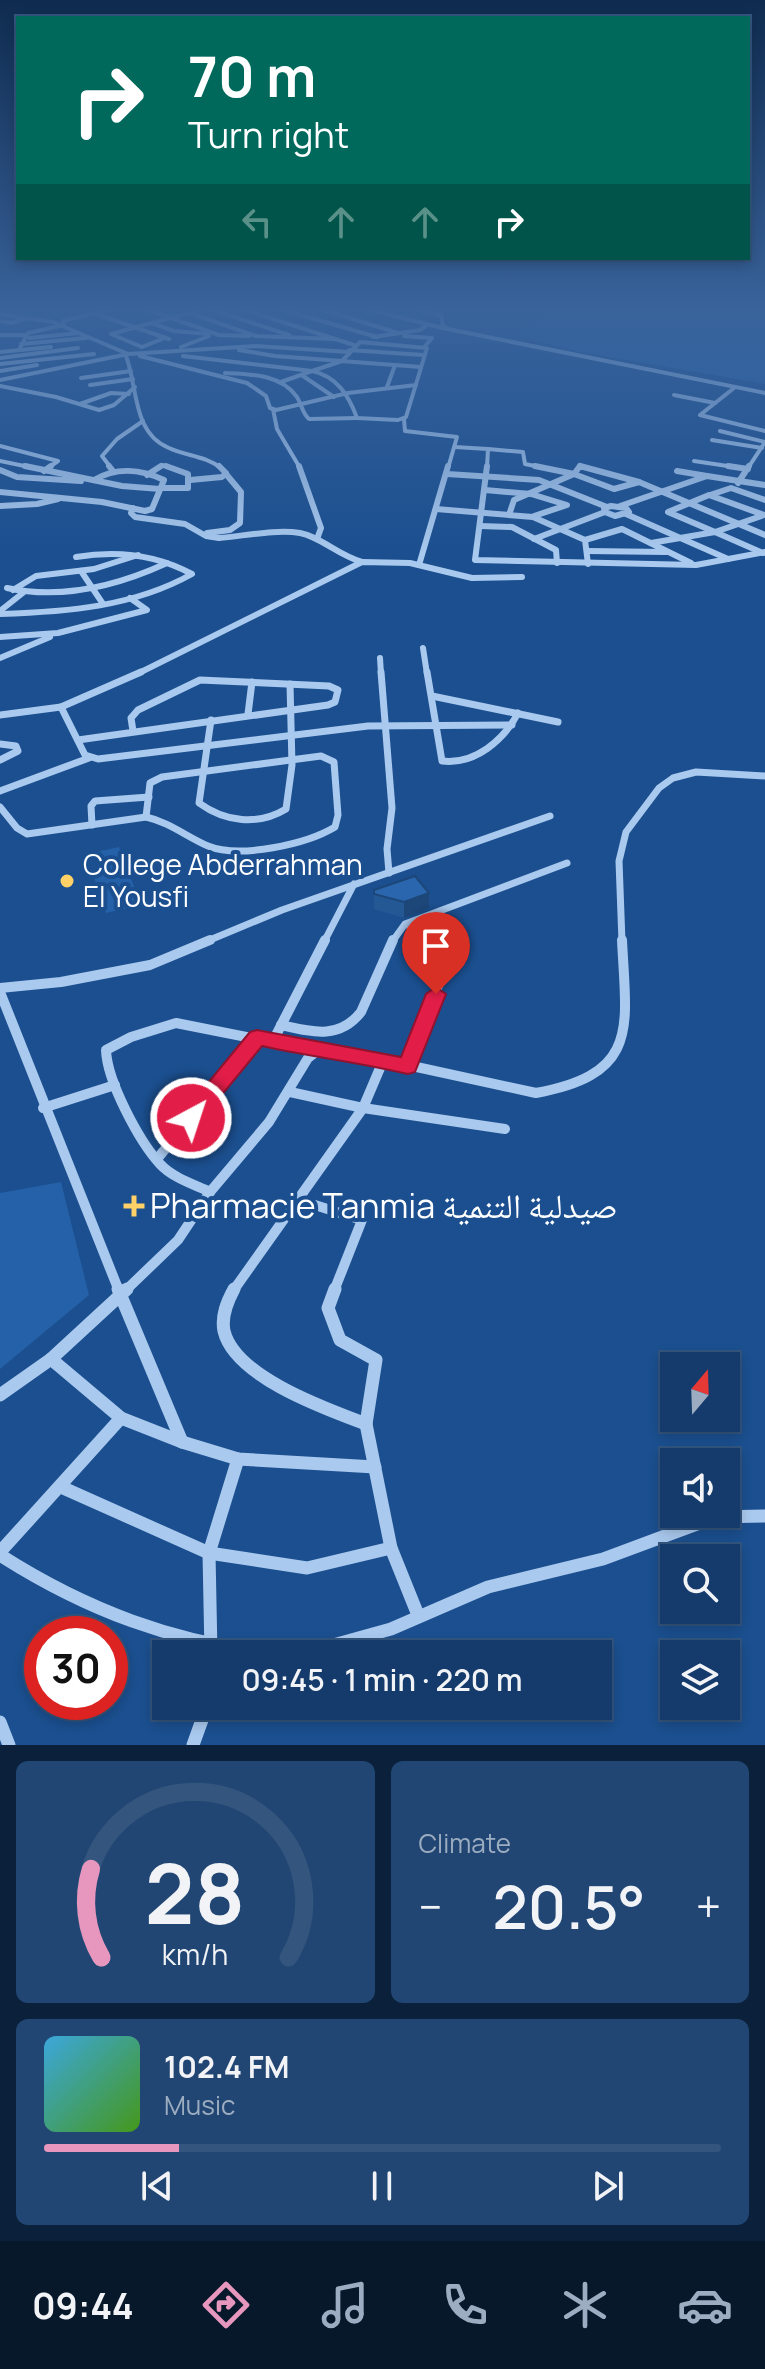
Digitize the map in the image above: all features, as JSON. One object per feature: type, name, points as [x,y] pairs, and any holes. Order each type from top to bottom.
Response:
[{"type":"street","points":[[28,390],[105,409],[132,390]]},
{"type":"street","points":[[136,390],[146,431],[161,447],[208,460],[223,468],[241,492],[240,523],[230,530],[202,534]]},
{"type":"street","points":[[259,390],[273,409],[279,440],[306,480],[311,509],[321,528],[317,539]]},
{"type":"street","points":[[295,390],[303,404],[305,417],[309,419],[404,419]]},
{"type":"street","points":[[324,390],[334,397]]},
{"type":"street","points":[[344,390],[348,393],[357,418]]},
{"type":"street","points":[[273,409],[365,390]]},
{"type":"street","points":[[414,390],[404,419],[405,431],[455,435],[455,447],[419,565]]},
{"type":"street","points":[[731,390],[700,415],[765,431]]},
{"type":"street","points":[[79,404],[111,393],[129,394]]},
{"type":"street","points":[[674,395],[715,403]]},
{"type":"street","points":[[113,471],[102,456],[126,431],[143,421]]},
{"type":"street","points":[[720,431],[764,444]]},
{"type":"street","points":[[712,440],[764,444]]},
{"type":"street","points":[[764,444],[741,481],[731,488],[668,512],[764,553]]},
{"type":"street","points":[[0,446],[58,461],[43,471]]},
{"type":"street","points":[[455,447],[523,452],[525,464],[574,474],[614,489],[639,482]]},
{"type":"street","points":[[488,449],[475,560],[696,565],[764,553]]},
{"type":"street","points":[[0,460],[19,451]]},
{"type":"street","points":[[0,460],[83,480]]},
{"type":"street","points":[[694,461],[748,469]]},
{"type":"street","points":[[0,470],[17,477],[94,480],[161,489],[186,488],[190,480],[188,474],[165,465],[147,475]]},
{"type":"street","points":[[509,515],[514,500],[574,474],[580,466],[639,482],[765,535]]},
{"type":"street","points":[[0,492],[151,510],[164,479],[113,471],[94,480]]},
{"type":"street","points":[[677,471],[765,485]]},
{"type":"street","points":[[190,480],[226,474]]},
{"type":"street","points":[[447,474],[551,484],[728,559]]},
{"type":"street","points":[[533,540],[606,509],[707,476]]},
{"type":"street","points":[[0,506],[37,504],[63,498],[83,480]]},
{"type":"street","points":[[731,488],[765,500]]},
{"type":"street","points":[[485,490],[531,494],[567,505],[533,517]]},
{"type":"street","points":[[709,495],[764,514]]},
{"type":"street","points":[[620,506],[629,510],[626,514]]},
{"type":"street","points":[[133,508],[131,513],[135,517],[181,523],[202,534],[225,538],[292,532],[317,539],[338,554],[362,562]]},
{"type":"street","points":[[436,509],[533,517],[585,540],[622,529],[696,565]]},
{"type":"street","points":[[651,543],[686,540],[742,526],[764,514]]},
{"type":"street","points":[[480,526],[512,527],[556,550],[557,563]]},
{"type":"street","points":[[585,540],[588,564]]},
{"type":"street","points":[[587,551],[669,552]]},
{"type":"street","points":[[0,612],[103,604],[170,585],[192,574],[141,554],[100,553],[76,557]]},
{"type":"street","points":[[141,554],[81,571],[36,576],[10,589],[24,592],[92,587],[141,575],[167,563]]},
{"type":"street","points":[[0,715],[61,707],[105,690],[362,562],[380,560],[419,565],[472,578],[522,577]]},
{"type":"street","points":[[81,571],[103,604]]},
{"type":"street","points":[[0,612],[24,592]]},
{"type":"street","points":[[2,656],[58,633],[147,610],[130,598]]},
{"type":"street","points":[[0,637],[58,633]]},
{"type":"street","points":[[423,648],[440,758],[448,763],[502,739],[518,713]]},
{"type":"street","points":[[380,658],[392,808],[387,849],[389,873]]},
{"type":"street","points":[[78,740],[332,704],[338,690],[332,686],[194,681],[133,714],[130,723],[133,731]]},
{"type":"street","points":[[248,714],[252,682]]},
{"type":"street","points":[[211,720],[199,799],[203,808],[227,819],[255,819],[279,814],[286,809],[291,760],[290,684]]},
{"type":"street","points":[[432,696],[558,722]]},
{"type":"street","points":[[61,707],[89,758]]},
{"type":"street","points":[[0,791],[89,758],[123,757],[292,734],[385,727],[512,725]]},
{"type":"street","points":[[0,744],[18,748],[16,754],[0,760]]},
{"type":"street","points":[[0,807],[17,828],[27,834],[146,817],[159,820],[215,849],[257,849],[330,831],[338,821],[333,760],[321,756],[156,779],[150,783],[146,817]]},
{"type":"street","points":[[210,1192],[181,1178],[157,1159],[115,1085],[104,1056],[111,1046],[176,1023],[317,1051],[357,1054],[536,1093],[581,1079],[611,1061],[624,1042],[626,1027],[619,861],[626,832],[659,788],[673,778],[696,772],[765,776]]},
{"type":"street","points":[[92,825],[91,806],[95,801],[149,797]]},
{"type":"street","points":[[182,1442],[43,1108],[0,990],[150,965],[354,884],[550,816]]},
{"type":"street","points":[[281,1025],[327,1034],[349,1028],[361,1012],[394,938],[405,924],[567,863]]},
{"type":"street","points":[[273,1041],[354,884]]},
{"type":"street","points":[[405,924],[441,930],[455,940],[408,1066]]},
{"type":"street","points":[[157,1159],[257,1038]]},
{"type":"street","points":[[0,1395],[51,1359],[123,1295],[178,1240],[210,1192],[240,1160],[290,1092],[308,1058],[317,1051]]},
{"type":"street","points":[[366,1424],[295,1397],[268,1383],[249,1366],[223,1330],[229,1299],[253,1259],[363,1108],[383,1061]]},
{"type":"street","points":[[43,1108],[115,1085]]},
{"type":"street","points":[[290,1092],[363,1108],[505,1129]]},
{"type":"street","points":[[296,1199],[362,1220],[328,1308],[340,1340],[376,1360],[366,1424],[391,1548],[418,1615]]},
{"type":"street","points":[[51,1359],[121,1418],[182,1442],[238,1459],[375,1467]]},
{"type":"street","points":[[121,1418],[0,1554],[84,1606],[179,1640]]},
{"type":"street","points":[[211,1640],[209,1553],[238,1459]]},
{"type":"street","points":[[61,1487],[209,1553],[307,1568],[391,1548]]},
{"type":"street","points":[[357,1640],[488,1587],[603,1559],[716,1517],[765,1516]]},
{"type":"street","points":[[193,1745],[202,1720]]},
{"type":"street","points":[[0,1722],[9,1745]]},
{"type":"shaded area","points":[[119,847],[141,905],[106,913],[93,875],[103,872],[96,852]]},
{"type":"shaded area","points":[[61,1182],[89,1295],[0,1369],[0,1193]]},
{"type":"building","points":[[415,876],[429,893],[404,902],[374,894],[374,890]]},
{"type":"place","name":"College Abderrahman El Yousfi","points":[[67,881]]},
{"type":"place","name":"Pharmacie Tanmia صيدلية التنمية","points":[[134,1206]]},
{"type":"route","points":[[191,1118],[257,1038],[317,1051],[357,1054],[408,1066],[436,994]]}]
